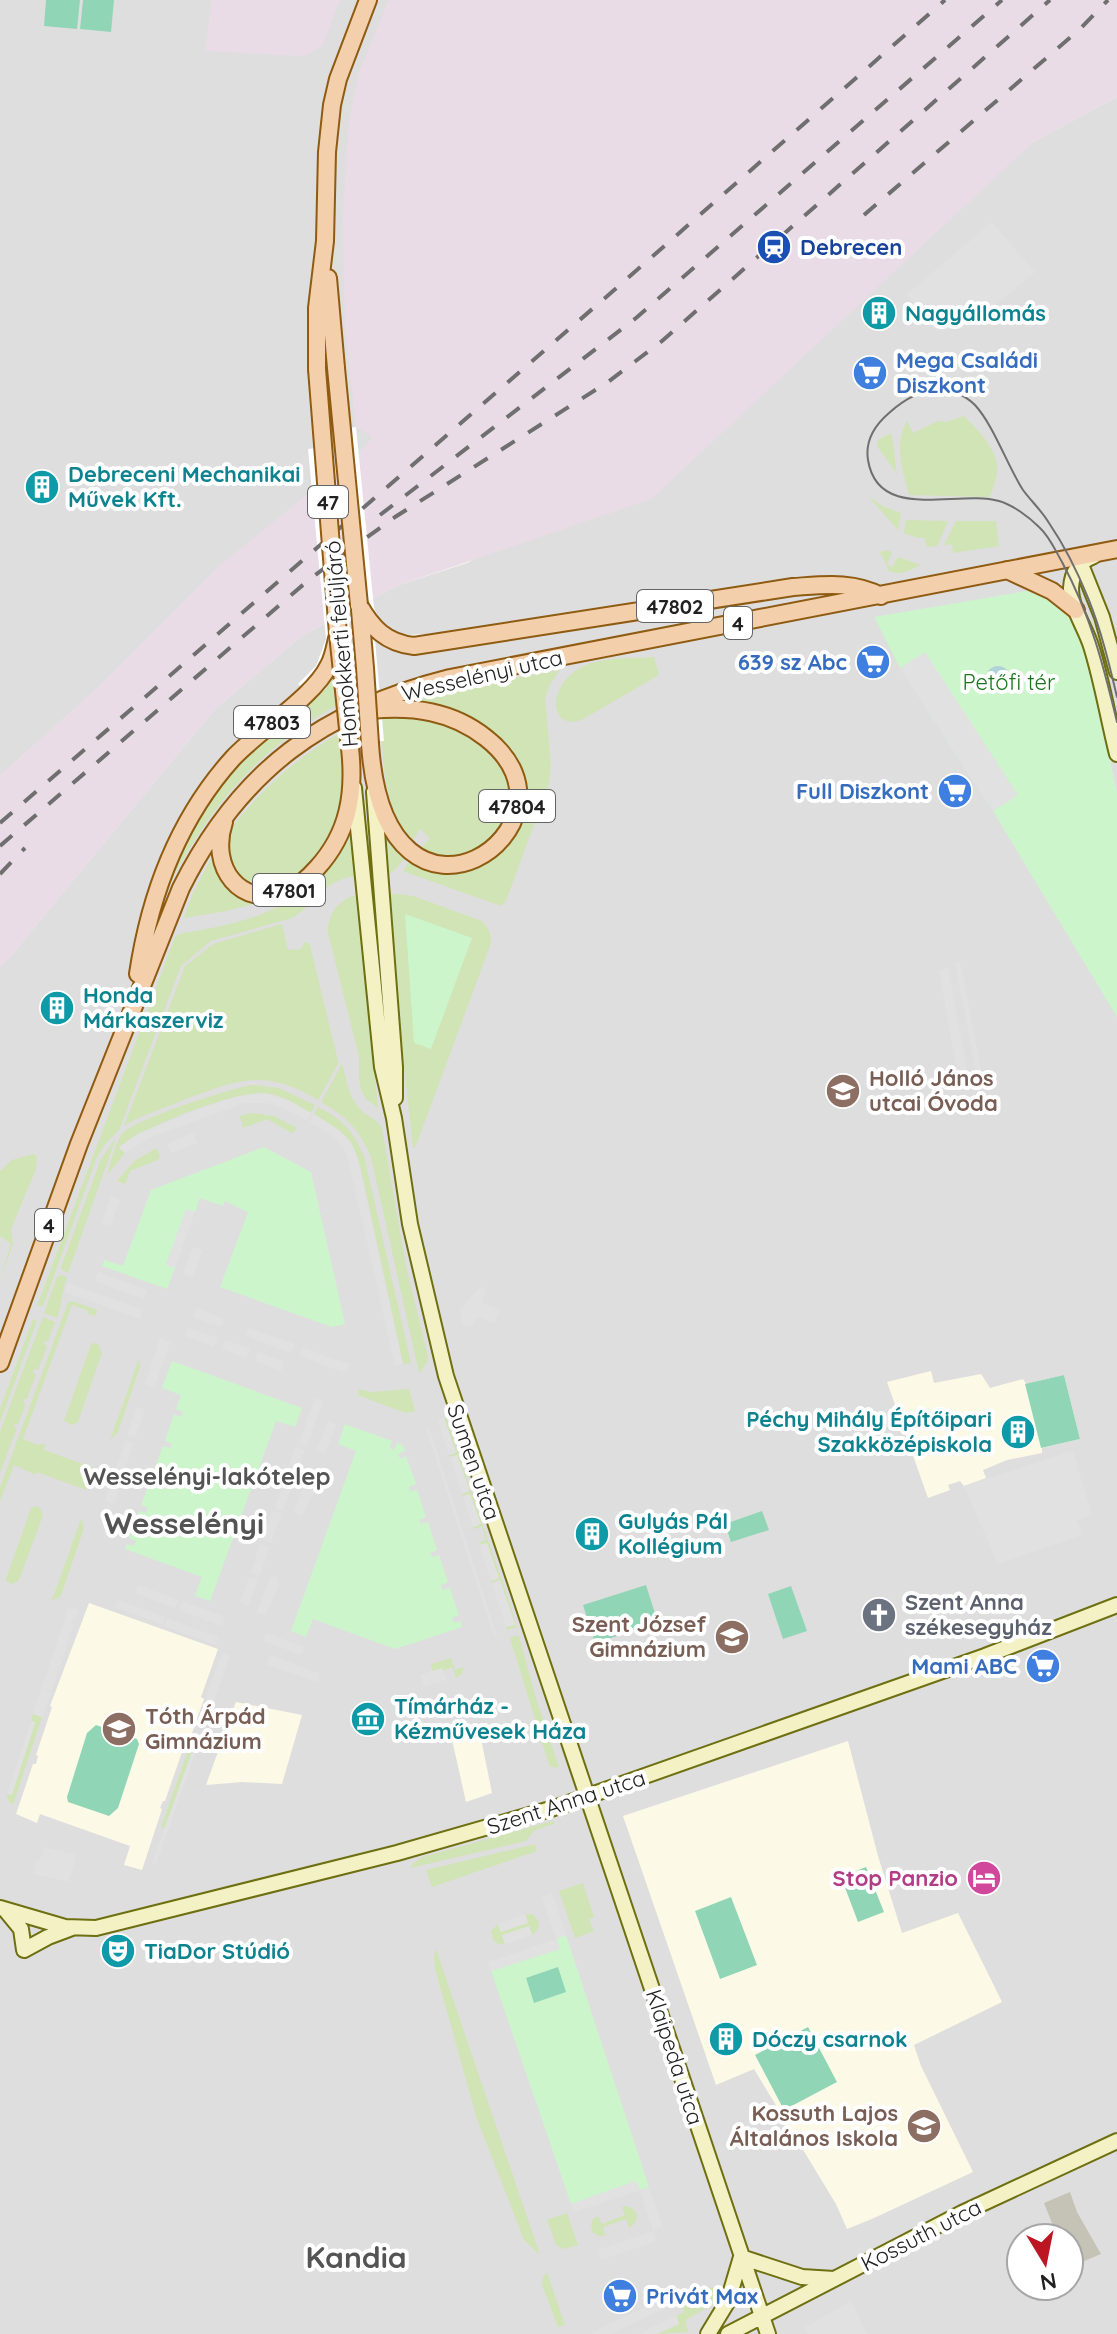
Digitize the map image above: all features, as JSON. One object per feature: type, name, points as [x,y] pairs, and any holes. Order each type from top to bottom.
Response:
[{"type":"main road","name":"47","points":[[325,241],[327,152],[332,105],[338,79],[368,0]]},
{"type":"main road","name":"Homokkerti felüljáró","points":[[325,241],[372,774]]},
{"type":"main road","name":"Homokkerti felüljáró","points":[[325,241],[317,308],[317,369],[338,634],[353,776]]},
{"type":"main road","name":"4","points":[[1079,560],[1111,550]]},
{"type":"main road","name":"Wesselényi utca","points":[[0,1363],[74,1157],[185,879],[229,810],[289,750],[346,715],[401,692],[450,678],[1007,570],[1079,560]]},
{"type":"main road","points":[[1007,570],[1052,591],[1076,610]]},
{"type":"main road","name":"47802","points":[[359,605],[375,630],[388,639],[406,645],[424,645],[793,587],[851,585],[881,596]]},
{"type":"main road","name":"47803","points":[[134,1001],[145,930],[156,891],[175,845],[215,780],[239,753],[320,680],[331,660],[338,634]]},
{"type":"main road","name":"47804","points":[[346,715],[367,710],[412,709],[451,717],[473,728],[496,746],[510,764],[518,789],[515,816],[497,846],[480,857],[454,864],[430,862],[413,854],[394,834],[383,813],[372,774]]},
{"type":"main road","name":"47801","points":[[229,810],[219,848],[226,873],[247,891],[262,895],[282,892],[305,880],[335,845],[348,813],[353,776]]},
{"type":"street","points":[[1079,560],[1071,590],[1092,649],[1117,754]]},
{"type":"street","points":[[1079,560],[1102,617],[1117,672]]},
{"type":"street","name":"Sumen utca","points":[[372,774],[395,1067],[394,1118]]},
{"type":"street","name":"Sumen utca","points":[[353,776],[380,1054],[394,1118],[410,1224],[446,1376],[589,1797]]},
{"type":"street","name":"Szent Anna utca","points":[[2,1909],[72,1928],[109,1925],[397,1853],[589,1797],[971,1661],[1117,1605]]},
{"type":"street","name":"Klaipeda utca","points":[[589,1797],[768,2334]]},
{"type":"street","points":[[2,1909],[21,1929],[24,1950],[72,1928]]},
{"type":"street","name":"Kossuth utca","points":[[728,2334],[962,2213],[1117,2141]]},
{"type":"street","points":[[708,2334],[728,2301],[741,2257],[802,2277],[835,2279]]},
{"type":"shaded area","points":[[0,0],[642,0],[374,436],[0,776]]},
{"type":"shaded area","points":[[212,0],[340,0],[322,46],[304,56],[205,51]]},
{"type":"shaded area","points":[[389,0],[1117,0],[1117,97],[1033,142],[651,499],[399,585],[303,635],[215,709],[0,966],[0,776],[96,689],[217,568],[363,449],[373,437],[356,427],[345,326],[343,218],[349,122],[359,72]]},
{"type":"shaded area","points":[[1117,97],[1117,2334],[0,2334],[0,966],[215,709],[303,635],[399,585],[468,563],[1033,142]]},
{"type":"shaded area","points":[[992,222],[1035,272],[972,325],[936,330],[906,295]]},
{"type":"shaded area","points":[[925,652],[1018,795],[993,811],[900,668]]},
{"type":"shaded area","points":[[960,962],[983,1080],[978,1081],[955,963]]},
{"type":"shaded area","points":[[948,968],[970,1086],[960,1087],[939,970]]},
{"type":"shaded area","points":[[263,1093],[286,1099],[311,1113],[306,1120],[267,1103],[244,1103],[149,1138],[125,1153],[119,1147],[139,1133],[208,1106],[238,1096]]},
{"type":"shaded area","points":[[314,1114],[340,1131],[351,1142],[357,1156],[403,1364],[395,1366],[347,1154],[334,1137],[310,1122]]},
{"type":"shaded area","points":[[193,1133],[197,1143],[171,1153],[167,1144]]},
{"type":"shaded area","points":[[111,1196],[120,1200],[110,1226],[102,1223]]},
{"type":"shaded area","points":[[186,1209],[195,1212],[175,1268],[166,1265]]},
{"type":"shaded area","points":[[193,1247],[203,1250],[193,1277],[183,1274]]},
{"type":"shaded area","points":[[98,1272],[147,1290],[144,1299],[95,1281]]},
{"type":"shaded area","points":[[68,1283],[143,1310],[140,1319],[65,1292]]},
{"type":"shaded area","points":[[480,1287],[486,1289],[482,1303],[500,1309],[494,1323],[477,1317],[471,1327],[462,1324],[460,1310]]},
{"type":"shaded area","points":[[196,1308],[224,1319],[221,1327],[193,1317]]},
{"type":"shaded area","points":[[189,1328],[218,1338],[214,1347],[186,1336]]},
{"type":"shaded area","points":[[249,1328],[294,1344],[291,1353],[246,1336]]},
{"type":"shaded area","points":[[160,1338],[170,1342],[154,1388],[145,1384]]},
{"type":"shaded area","points":[[225,1340],[250,1349],[246,1358],[222,1349]]},
{"type":"shaded area","points":[[303,1347],[350,1364],[346,1373],[300,1356]]},
{"type":"shaded area","points":[[258,1352],[284,1362],[281,1371],[255,1361]]},
{"type":"shaded area","points":[[931,1371],[934,1383],[981,1374],[990,1388],[1023,1379],[1026,1384],[1064,1375],[1080,1439],[1042,1448],[1042,1453],[1007,1460],[983,1470],[986,1478],[964,1486],[960,1481],[948,1485],[950,1490],[928,1498],[887,1382]]},
{"type":"shaded area","points":[[315,1398],[323,1401],[307,1446],[299,1443]]},
{"type":"shaded area","points":[[137,1407],[145,1410],[135,1438],[127,1435]]},
{"type":"shaded area","points":[[444,1418],[456,1453],[449,1455],[438,1420]]},
{"type":"shaded area","points":[[328,1421],[336,1425],[325,1453],[317,1450]]},
{"type":"shaded area","points":[[429,1427],[497,1636],[494,1637],[426,1428]]},
{"type":"shaded area","points":[[126,1440],[134,1443],[124,1471],[116,1468]]},
{"type":"shaded area","points":[[295,1447],[305,1450],[283,1511],[275,1508]]},
{"type":"shaded area","points":[[1073,1451],[1092,1515],[1077,1520],[1082,1535],[998,1564],[964,1486]]},
{"type":"shaded area","points":[[457,1455],[470,1491],[462,1494],[450,1457]]},
{"type":"shaded area","points":[[115,1472],[124,1475],[114,1504],[105,1500]]},
{"type":"shaded area","points":[[303,1487],[314,1491],[302,1516],[294,1512]]},
{"type":"shaded area","points":[[470,1494],[481,1524],[473,1527],[463,1496]]},
{"type":"shaded area","points":[[272,1511],[282,1514],[271,1543],[263,1540]]},
{"type":"shaded area","points":[[487,1543],[499,1578],[491,1581],[479,1545]]},
{"type":"shaded area","points":[[260,1544],[270,1548],[259,1576],[251,1573]]},
{"type":"shaded area","points":[[271,1576],[278,1579],[277,1583],[280,1584],[265,1615],[257,1612]]},
{"type":"shaded area","points":[[249,1577],[258,1580],[248,1606],[240,1602]]},
{"type":"shaded area","points":[[500,1580],[515,1625],[506,1627],[492,1583]]},
{"type":"shaded area","points":[[138,1585],[179,1600],[175,1608],[135,1593]]},
{"type":"shaded area","points":[[118,1600],[165,1617],[163,1625],[115,1607]]},
{"type":"shaded area","points":[[182,1601],[225,1617],[222,1626],[179,1610]]},
{"type":"shaded area","name":"Tóth Árpád Gimnázium","points":[[89,1603],[218,1649],[185,1753],[182,1752],[160,1808],[142,1870],[124,1865],[130,1846],[40,1814],[37,1823],[16,1814],[33,1764],[36,1764],[50,1706]]},
{"type":"shaded area","points":[[69,1607],[78,1610],[75,1620],[70,1622],[74,1624],[67,1634],[70,1635],[63,1657],[59,1658],[62,1660],[60,1667],[56,1667],[59,1669],[52,1690],[47,1691],[51,1693],[42,1717],[33,1714]]},
{"type":"shaded area","points":[[167,1618],[218,1637],[216,1645],[164,1626]]},
{"type":"shaded area","points":[[266,1633],[305,1647],[301,1655],[263,1641]]},
{"type":"shaded area","points":[[222,1653],[230,1656],[213,1703],[207,1701],[207,1694]]},
{"type":"shaded area","points":[[270,1655],[320,1674],[317,1682],[267,1665]]},
{"type":"shaded area","points":[[442,1668],[446,1680],[424,1686],[420,1675]]},
{"type":"shaded area","points":[[236,1702],[302,1715],[282,1784],[242,1782],[206,1785]]},
{"type":"shaded area","points":[[31,1721],[35,1723],[12,1795],[7,1794]]},
{"type":"shaded area","points":[[479,1729],[492,1793],[466,1802],[451,1735]]},
{"type":"shaded area","points":[[196,1732],[202,1734],[156,1864],[152,1863],[196,1741],[193,1739]]},
{"type":"shaded area","points":[[848,1741],[902,1933],[958,1913],[1002,2002],[914,2045],[921,2066],[973,2172],[847,2229],[836,2204],[754,2069],[716,2085],[623,1816]]},
{"type":"shaded area","points":[[43,1847],[76,1855],[69,1882],[33,1874]]},
{"type":"shaded area","points":[[552,1893],[566,1935],[557,1939],[560,1949],[491,1971],[488,1962],[556,1939],[542,1897]]},
{"type":"shaded area","points":[[525,1914],[528,1923],[501,1932],[498,1924]]},
{"type":"shaded area","points":[[529,1926],[532,1935],[505,1944],[502,1935]]},
{"type":"shaded area","points":[[636,2181],[640,2190],[574,2212],[571,2204]]},
{"type":"shaded area","points":[[649,2187],[663,2227],[653,2231],[640,2190]]},
{"type":"shaded area","points":[[1070,2192],[1083,2222],[1052,2222],[1044,2203]]},
{"type":"shaded area","points":[[1085,2226],[1101,2254],[1085,2261]]},
{"type":"shaded area","points":[[653,2231],[656,2241],[601,2260],[598,2250]]},
{"type":"shaded area","points":[[665,2297],[672,2303],[679,2302],[611,2334],[593,2334],[593,2332]]},
{"type":"shaded area","points":[[851,2301],[867,2334],[808,2334],[805,2327]]},
{"type":"shaded area","points":[[676,2316],[679,2324],[657,2334],[638,2334]]},
{"type":"green space","points":[[46,0],[80,0],[77,29],[44,26]]},
{"type":"green space","points":[[83,0],[114,0],[111,32],[80,29]]},
{"type":"green space","points":[[964,416],[995,456],[997,472],[990,497],[909,495],[900,449],[907,421],[913,433],[938,421],[947,422]]},
{"type":"green space","points":[[891,433],[897,474],[877,446],[878,440]]},
{"type":"green space","points":[[868,496],[882,506],[901,513],[898,530]]},
{"type":"green space","points":[[906,520],[948,521],[937,546],[927,547],[924,537],[904,533]]},
{"type":"green space","points":[[956,521],[996,521],[999,546],[953,553],[952,544],[944,545]]},
{"type":"green space","points":[[888,550],[892,553],[887,564],[892,567],[898,557],[921,565],[901,573],[889,571],[880,552]]},
{"type":"green space","name":"Petőfi tér","points":[[1038,589],[1071,612],[1087,649],[1117,793],[1117,1017],[993,811],[900,668],[874,617]]},
{"type":"green space","points":[[654,657],[659,675],[585,718],[573,722],[564,720],[558,714],[557,696],[562,685],[571,674],[584,666],[610,659]]},
{"type":"green space","points":[[333,669],[339,704],[279,744],[230,792],[189,849],[156,914],[180,847],[218,784]]},
{"type":"green space","points":[[560,670],[550,684],[545,699],[551,764],[549,784],[506,901],[501,906],[405,872],[403,870],[411,859],[491,857],[507,845],[523,814],[521,778],[504,746],[483,729],[416,700],[490,682]]},
{"type":"green space","points":[[393,715],[445,721],[492,749],[512,786],[506,823],[480,851],[445,859],[419,851],[430,838],[420,829],[413,840],[403,827],[390,798],[382,749],[380,717]]},
{"type":"green space","points":[[342,732],[343,801],[334,829],[316,858],[293,881],[279,887],[262,889],[241,882],[226,850],[231,828],[282,774]]},
{"type":"green space","points":[[348,834],[352,836],[356,876],[327,887],[292,918],[211,941],[181,966],[119,1130],[97,1157],[43,1306],[37,1306],[175,937],[243,920],[287,902],[313,880]]},
{"type":"green space","points":[[386,834],[407,856],[392,873],[389,873]]},
{"type":"green space","points":[[213,855],[262,902],[184,918],[193,893]]},
{"type":"green space","points":[[390,893],[413,896],[482,921],[491,939],[415,1148],[398,1013]]},
{"type":"green space","points":[[352,896],[358,896],[378,1108],[366,1099],[361,1090],[359,1057],[328,933],[334,911]]},
{"type":"green space","points":[[405,914],[472,938],[431,1049],[414,1043]]},
{"type":"green space","points":[[282,924],[288,950],[301,949],[305,942],[310,945],[338,1061],[318,1100],[281,1083],[250,1080],[201,1094],[124,1126],[185,966],[213,944]]},
{"type":"green space","points":[[342,1064],[355,1102],[382,1129],[406,1266],[428,1357],[419,1373],[371,1157],[351,1125],[321,1102]]},
{"type":"green space","points":[[253,1085],[279,1088],[315,1105],[311,1113],[286,1099],[271,1094],[256,1094],[192,1110],[149,1129],[119,1147],[125,1153],[108,1174],[118,1141],[132,1127],[185,1104]]},
{"type":"green space","points":[[318,1107],[346,1127],[364,1156],[411,1363],[403,1364],[360,1164],[340,1131],[314,1114]]},
{"type":"green space","points":[[252,1113],[274,1116],[297,1128],[292,1133],[267,1119],[243,1128],[240,1116]]},
{"type":"green space","points":[[116,1138],[68,1273],[61,1267],[101,1159]]},
{"type":"green space","points":[[264,1147],[311,1172],[345,1324],[332,1327],[220,1287],[248,1212],[225,1201],[223,1206],[200,1198],[195,1212],[186,1210],[166,1264],[175,1268],[167,1289],[102,1266],[105,1260],[123,1266],[151,1190]]},
{"type":"green space","points":[[156,1148],[160,1156],[158,1160],[130,1171],[125,1184],[117,1181],[133,1162]]},
{"type":"green space","points":[[33,1154],[37,1157],[36,1169],[11,1229],[13,1244],[0,1279],[11,1244],[0,1236],[0,1171],[12,1160]]},
{"type":"green space","points":[[57,1277],[67,1277],[57,1318],[44,1313]]},
{"type":"green space","points":[[72,1301],[97,1310],[95,1316],[72,1305],[23,1439],[40,1446],[41,1443],[45,1445],[44,1450],[94,1468],[86,1490],[14,1465],[0,1501],[0,1487],[68,1303]]},
{"type":"green space","points":[[43,1317],[55,1322],[48,1341],[45,1341],[47,1346],[38,1370],[34,1369],[33,1373],[36,1374],[27,1399],[24,1399],[23,1403],[26,1404],[18,1424],[15,1424],[17,1428],[0,1473],[0,1432]]},
{"type":"green space","points":[[33,1319],[37,1321],[0,1422],[0,1409]]},
{"type":"green space","points":[[91,1344],[99,1345],[102,1353],[78,1422],[72,1425],[64,1421]]},
{"type":"green space","points":[[139,1359],[140,1367],[118,1432],[110,1440]]},
{"type":"green space","points":[[172,1361],[302,1408],[295,1427],[276,1421],[210,1601],[195,1596],[202,1577],[125,1549],[127,1544],[134,1546],[136,1541],[129,1538],[139,1511],[146,1513],[148,1508],[141,1505],[151,1479],[158,1481],[160,1476],[153,1473],[163,1446],[170,1448],[172,1444],[165,1441],[174,1414],[181,1417],[183,1412],[176,1409],[181,1395],[162,1388]]},
{"type":"green space","points":[[1064,1375],[1080,1439],[1041,1448],[1025,1384]]},
{"type":"green space","points":[[358,1389],[371,1392],[409,1389],[415,1411],[405,1413],[358,1395]]},
{"type":"green space","points":[[446,1417],[518,1632],[516,1627],[507,1630],[506,1627],[515,1624],[500,1581],[491,1581],[499,1578],[487,1543],[479,1545],[486,1540],[482,1527],[473,1527],[480,1525],[470,1494],[462,1494],[469,1491],[457,1456],[449,1455],[456,1452]]},
{"type":"green space","points":[[345,1424],[392,1441],[390,1448],[394,1450],[397,1443],[403,1445],[405,1451],[398,1454],[400,1459],[406,1456],[416,1484],[409,1487],[410,1492],[417,1489],[426,1517],[419,1520],[421,1524],[428,1522],[437,1550],[430,1553],[432,1557],[439,1555],[448,1582],[441,1585],[442,1590],[450,1588],[459,1615],[452,1618],[454,1623],[460,1621],[462,1627],[395,1649],[313,1619],[306,1637],[291,1631],[356,1451],[338,1444]]},
{"type":"green space","points":[[31,1508],[40,1508],[43,1515],[19,1580],[13,1584],[6,1579]]},
{"type":"green space","points":[[762,1511],[769,1530],[731,1542],[725,1524]]},
{"type":"green space","points":[[81,1519],[84,1528],[62,1593],[52,1600]]},
{"type":"green space","points":[[646,1585],[658,1623],[595,1643],[583,1605]]},
{"type":"green space","points":[[791,1586],[807,1631],[783,1639],[768,1594]]},
{"type":"green space","points":[[519,1635],[559,1767],[549,1765],[510,1638]]},
{"type":"green space","points":[[451,1658],[455,1670],[464,1667],[462,1674],[456,1678],[452,1667],[433,1671],[431,1664]]},
{"type":"green space","points":[[33,1714],[42,1717],[13,1805],[7,1794],[11,1795],[35,1722],[31,1721]]},
{"type":"green space","points":[[96,1725],[137,1739],[139,1744],[118,1808],[109,1816],[68,1802],[67,1797],[87,1733]]},
{"type":"green space","points":[[193,1739],[196,1740],[165,1828],[161,1827],[185,1759]]},
{"type":"green space","points":[[553,1821],[554,1824],[535,1830],[526,1841],[410,1868],[422,1857]]},
{"type":"green space","points":[[535,1844],[537,1851],[432,1887],[426,1870]]},
{"type":"green space","points":[[866,1867],[884,1912],[858,1922],[841,1877]]},
{"type":"green space","points":[[583,1883],[594,1917],[589,1919],[594,1931],[575,1938],[559,1891]]},
{"type":"green space","points":[[731,1897],[757,1965],[720,1979],[695,1911]]},
{"type":"green space","points":[[525,1914],[532,1914],[538,1920],[538,1928],[532,1935],[529,1926],[502,1936],[505,1944],[493,1940],[491,1931],[498,1924],[501,1932],[528,1922]]},
{"type":"green space","points":[[566,1935],[649,2187],[639,2190],[636,2181],[571,2204],[491,1971],[559,1949],[556,1939]]},
{"type":"green space","points":[[436,1949],[540,2255],[524,2240],[477,2119],[435,1969]]},
{"type":"green space","points":[[558,1967],[566,1992],[534,2003],[526,1978]]},
{"type":"green space","points":[[808,2027],[837,2082],[784,2110],[755,2055]]},
{"type":"green space","points":[[622,2207],[636,2212],[637,2219],[633,2225],[629,2228],[626,2219],[603,2227],[605,2236],[593,2233],[593,2219],[598,2216],[602,2224],[625,2215]]},
{"type":"green space","points":[[567,2213],[578,2245],[563,2249],[556,2245],[547,2220]]},
{"type":"green space","points":[[547,2272],[565,2325],[558,2327],[542,2285]]},
{"type":"green space","points":[[713,2287],[715,2296],[711,2305],[686,2320],[689,2332],[657,2334],[679,2324],[676,2316],[684,2312],[679,2302],[672,2303],[665,2297],[676,2292],[679,2298]]},
{"type":"water","points":[[998,666],[1006,670],[1010,678],[1006,686],[998,690],[990,686],[986,678],[990,670]]},
{"type":"pier","points":[[356,427],[374,608],[381,622],[397,633],[427,634],[428,651],[391,648],[375,640],[384,741],[364,742],[335,429]]},
{"type":"pier","points":[[332,446],[360,765],[344,766],[335,675],[314,699],[298,684],[316,666],[326,639],[308,449]]},
{"type":"tram line","points":[[1117,697],[1097,622],[1075,569],[1060,540],[1023,490],[982,414],[966,398],[946,390],[919,394],[896,407],[879,423],[870,440],[867,453],[875,479],[887,491],[903,497],[999,501],[1010,505],[1039,527],[1055,548],[1081,602],[1101,660],[1117,722]]},
{"type":"railway","points":[[0,823],[945,0]]},
{"type":"railway","points":[[380,515],[636,318],[1002,0]]},
{"type":"railway","points":[[0,846],[311,578],[395,517],[608,382],[662,341],[1050,0]]},
{"type":"railway","points":[[864,215],[1080,29],[1108,0]]},
{"type":"railway","points":[[0,874],[25,848]]},
{"type":"place","name":"Debrecen","points":[[774,247]]},
{"type":"place","name":"Nagyállomás","points":[[879,313]]},
{"type":"place","name":"Mega Családi Diszkont","points":[[870,373]]},
{"type":"place","name":"Debreceni Mechanikai Művek Kft.","points":[[42,487]]},
{"type":"place","name":"639 sz Abc","points":[[873,662]]},
{"type":"place","name":"Full Diszkont","points":[[955,791]]},
{"type":"place","name":"Honda Márkaszerviz","points":[[57,1008]]},
{"type":"place","name":"Holló János utcai Óvoda","points":[[843,1091]]},
{"type":"place","name":"Péchy Mihály Építőipari Szakközépiskola","points":[[1018,1432]]},
{"type":"place","name":"Gulyás Pál Kollégium","points":[[592,1534]]},
{"type":"place","name":"Szent Anna székesegyház","points":[[879,1615]]},
{"type":"place","name":"Szent József Gimnázium","points":[[732,1637]]},
{"type":"place","name":"Mami ABC","points":[[1043,1666]]},
{"type":"place","name":"Tímárház - Kézművesek Háza","points":[[368,1719]]},
{"type":"place","name":"Tóth Árpád Gimnázium","points":[[119,1729]]},
{"type":"place","name":"Stop Panzio","points":[[984,1878]]},
{"type":"place","name":"TiaDor Stúdió","points":[[118,1951]]},
{"type":"place","name":"Dóczy csarnok","points":[[726,2039]]},
{"type":"place","name":"Kossuth Lajos Általános Iskola","points":[[924,2126]]},
{"type":"place","name":"Privát Max","points":[[620,2296]]},
{"type":"district","name":"Wesselényi-lakótelep","points":[[207,1476]]},
{"type":"district","name":"Wesselényi","points":[[184,1523]]},
{"type":"district","name":"Kandia","points":[[356,2257]]}]
